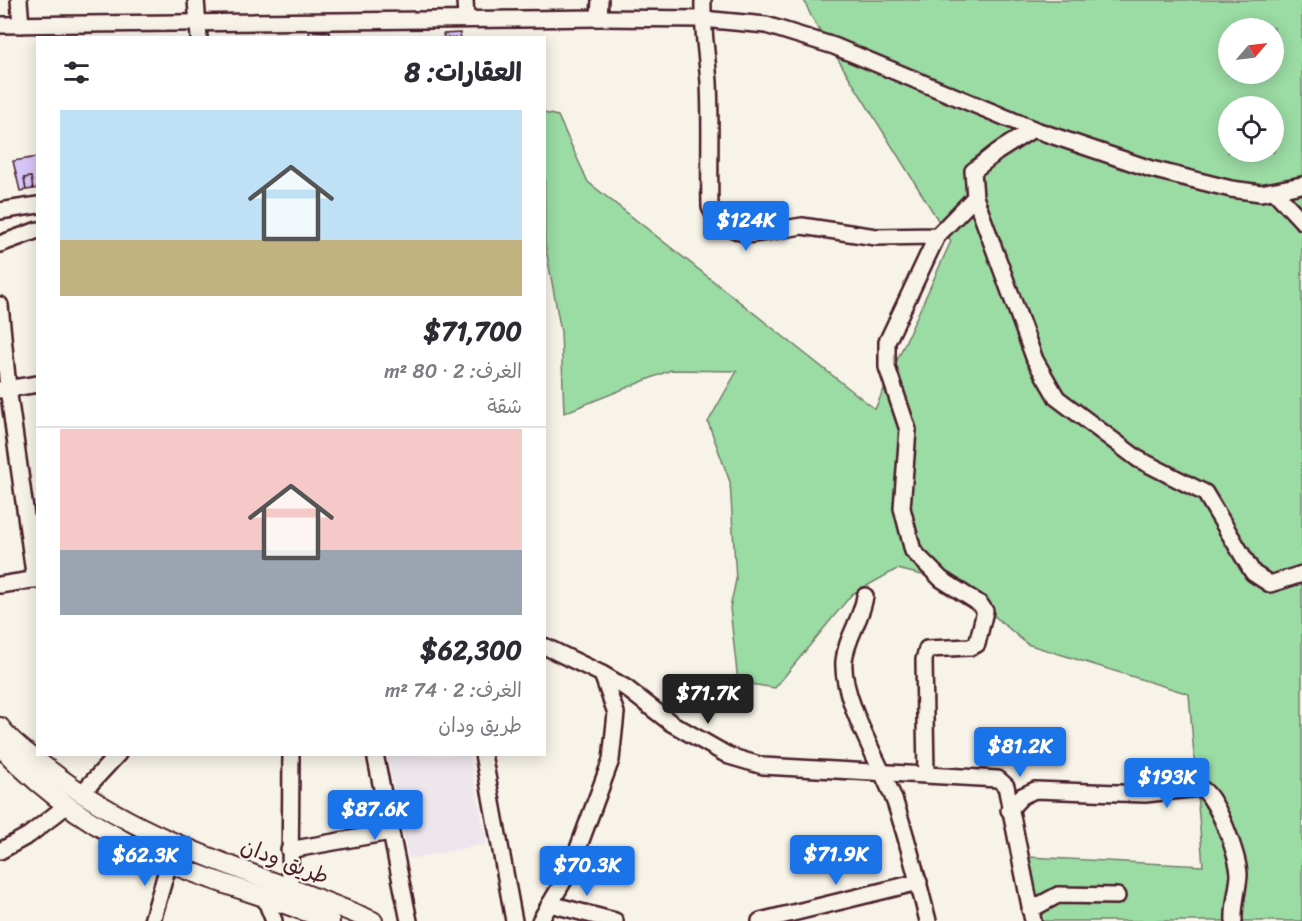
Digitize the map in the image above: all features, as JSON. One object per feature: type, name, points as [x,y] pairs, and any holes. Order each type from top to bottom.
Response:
[{"type":"main road","name":"طريق ودان","points":[[1,734],[81,794],[125,821],[180,846],[373,921]]},
{"type":"main road","name":"طريق ودان","points":[[1,734],[66,806],[117,838],[169,863],[264,896],[316,919]]},
{"type":"street","points":[[18,0],[21,25]]},
{"type":"street","points":[[196,0],[198,30]]},
{"type":"street","points":[[465,0],[466,19]]},
{"type":"street","points":[[599,18],[600,0]]},
{"type":"street","points":[[703,0],[702,19],[707,53],[710,117],[710,207],[723,225],[748,235],[802,226],[876,237],[937,236]]},
{"type":"street","points":[[0,25],[198,30],[466,19],[599,18],[702,19],[766,25],[834,46],[1033,129],[1151,168],[1231,189],[1261,193],[1302,185]]},
{"type":"street","points":[[1033,129],[997,152],[973,171],[975,196],[1035,360],[1057,398],[1138,459],[1204,493],[1253,573],[1261,579],[1270,584],[1302,574]]},
{"type":"street","points":[[1274,191],[1302,221]]},
{"type":"street","points":[[926,774],[924,660],[927,649],[970,647],[977,644],[985,611],[980,604],[941,579],[913,551],[902,508],[908,430],[887,367],[887,342],[937,236],[975,196]]},
{"type":"street","points":[[0,211],[36,205]]},
{"type":"street","points":[[0,244],[36,231]]},
{"type":"street","points":[[0,305],[4,389],[36,580],[0,585]]},
{"type":"street","points":[[4,389],[36,384]]},
{"type":"street","points":[[865,596],[863,610],[848,645],[844,662],[845,677],[851,699],[884,774],[919,882],[928,921]]},
{"type":"street","points":[[546,647],[626,688],[670,723],[729,756],[763,766],[998,779],[1006,786],[1032,915],[1058,896],[1117,896]]},
{"type":"street","points":[[540,921],[570,870],[611,760],[616,713],[602,674]]},
{"type":"street","points":[[81,794],[116,756]]},
{"type":"street","points":[[290,888],[291,756]]},
{"type":"street","points":[[375,756],[409,921]]},
{"type":"street","points":[[483,756],[514,921]]},
{"type":"street","points":[[1010,810],[1022,795],[1035,790],[1105,794],[1145,794],[1200,788],[1207,791],[1214,801],[1238,863],[1234,921]]},
{"type":"street","points":[[0,851],[29,835],[66,806]]},
{"type":"street","points":[[290,850],[390,831]]},
{"type":"street","points":[[153,921],[169,863]]},
{"type":"street","points":[[760,921],[794,917],[919,882]]},
{"type":"street","points":[[264,896],[274,921]]},
{"type":"street","points":[[550,904],[615,921]]},
{"type":"shaded area","points":[[387,756],[469,756],[487,844],[409,859]]},
{"type":"green space","points":[[804,0],[1302,0],[1302,921],[1039,921],[1029,857],[1203,866],[1189,694],[1027,644],[956,583],[897,569],[852,594],[775,688],[738,682],[730,608],[736,580],[730,482],[708,422],[737,371],[671,370],[564,413],[561,332],[546,250],[546,113],[558,116],[588,182],[875,409],[951,241],[811,16]]},
{"type":"building","points":[[309,31],[329,32],[330,36],[310,36]]},
{"type":"building","points":[[460,33],[460,36],[444,36],[443,34]]},
{"type":"building","points":[[36,157],[36,188],[33,189],[31,177],[24,178],[26,190],[20,191],[13,161]]},
{"type":"building","points":[[31,177],[33,189],[26,190],[24,178]]}]
